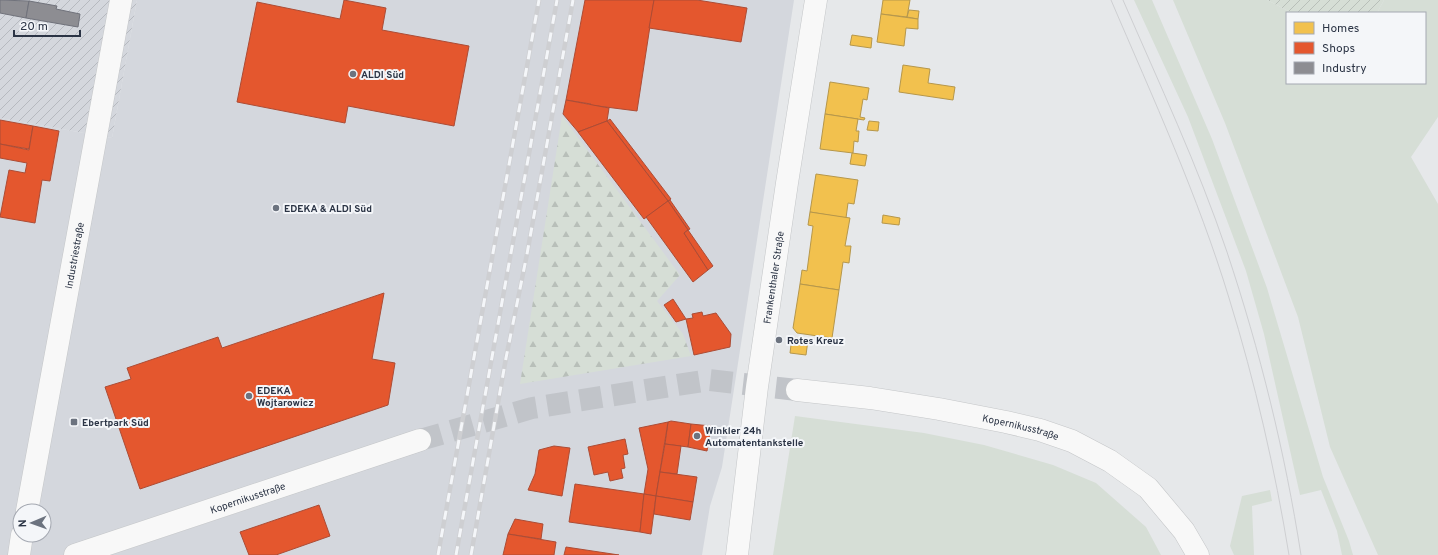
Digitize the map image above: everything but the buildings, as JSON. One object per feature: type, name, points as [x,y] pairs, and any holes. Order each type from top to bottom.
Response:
[{"type":"street","name":"Industriestraße","points":[[28,503],[121,0]]},
{"type":"street","name":"Frankenthaler Straße","points":[[737,555],[757,387],[816,0]]},
{"type":"street","name":"Kopernikusstraße","points":[[797,390],[870,398],[939,409],[1040,430],[1072,441],[1110,461],[1148,488],[1184,531],[1198,555]]},
{"type":"street","name":"Kopernikusstraße","points":[[75,555],[420,440]]},
{"type":"street","points":[[19,555],[21,543]]},
{"type":"shaded area","points":[[0,0],[137,0],[112,138],[0,118]]},
{"type":"shaded area","points":[[137,0],[794,0],[722,467],[710,506],[702,555],[0,555],[0,118],[112,138]]},
{"type":"green space","points":[[1134,0],[1152,0],[1212,139],[1267,288],[1323,477],[1349,541],[1353,555],[1342,555],[1337,531],[1321,490],[1300,495],[1264,334],[1246,271],[1188,117]]},
{"type":"green space","points":[[1173,0],[1267,0],[1290,12],[1286,12],[1286,84],[1426,84],[1426,12],[1378,12],[1384,0],[1438,0],[1438,117],[1411,157],[1438,204],[1438,555],[1378,555],[1330,447],[1298,317],[1225,123]]},
{"type":"green space","points":[[1267,0],[1384,0],[1378,12],[1290,12]]},
{"type":"green space","points":[[562,116],[680,275],[657,301],[683,334],[691,356],[520,384]]},
{"type":"green space","points":[[795,416],[924,433],[984,445],[1053,465],[1096,483],[1146,527],[1161,555],[773,555]]},
{"type":"green space","points":[[1270,490],[1272,501],[1252,506],[1254,555],[1234,555],[1230,546],[1242,496]]},
{"type":"tunnel","points":[[420,440],[532,408],[709,380],[797,390]]},
{"type":"tram line","points":[[1111,0],[1159,110],[1217,260],[1264,426],[1289,555]]},
{"type":"tram line","points":[[1123,0],[1204,188],[1239,289],[1261,364],[1279,440],[1295,516],[1301,555]]},
{"type":"railway","points":[[438,555],[539,0]]},
{"type":"railway","points":[[456,555],[557,0]]},
{"type":"railway","points":[[471,555],[573,0]]},
{"type":"place","name":"ALDI Süd","points":[[353,74]]},
{"type":"place","name":"EDEKA & ALDI Süd","points":[[276,208]]},
{"type":"place","name":"Rotes Kreuz","points":[[779,340]]},
{"type":"place","name":"EDEKA Wojtarowicz","points":[[249,396]]},
{"type":"place","name":"Ebertpark Süd","points":[[74,422]]},
{"type":"place","name":"Winkler 24h Automatentankstelle","points":[[697,436]]}]
